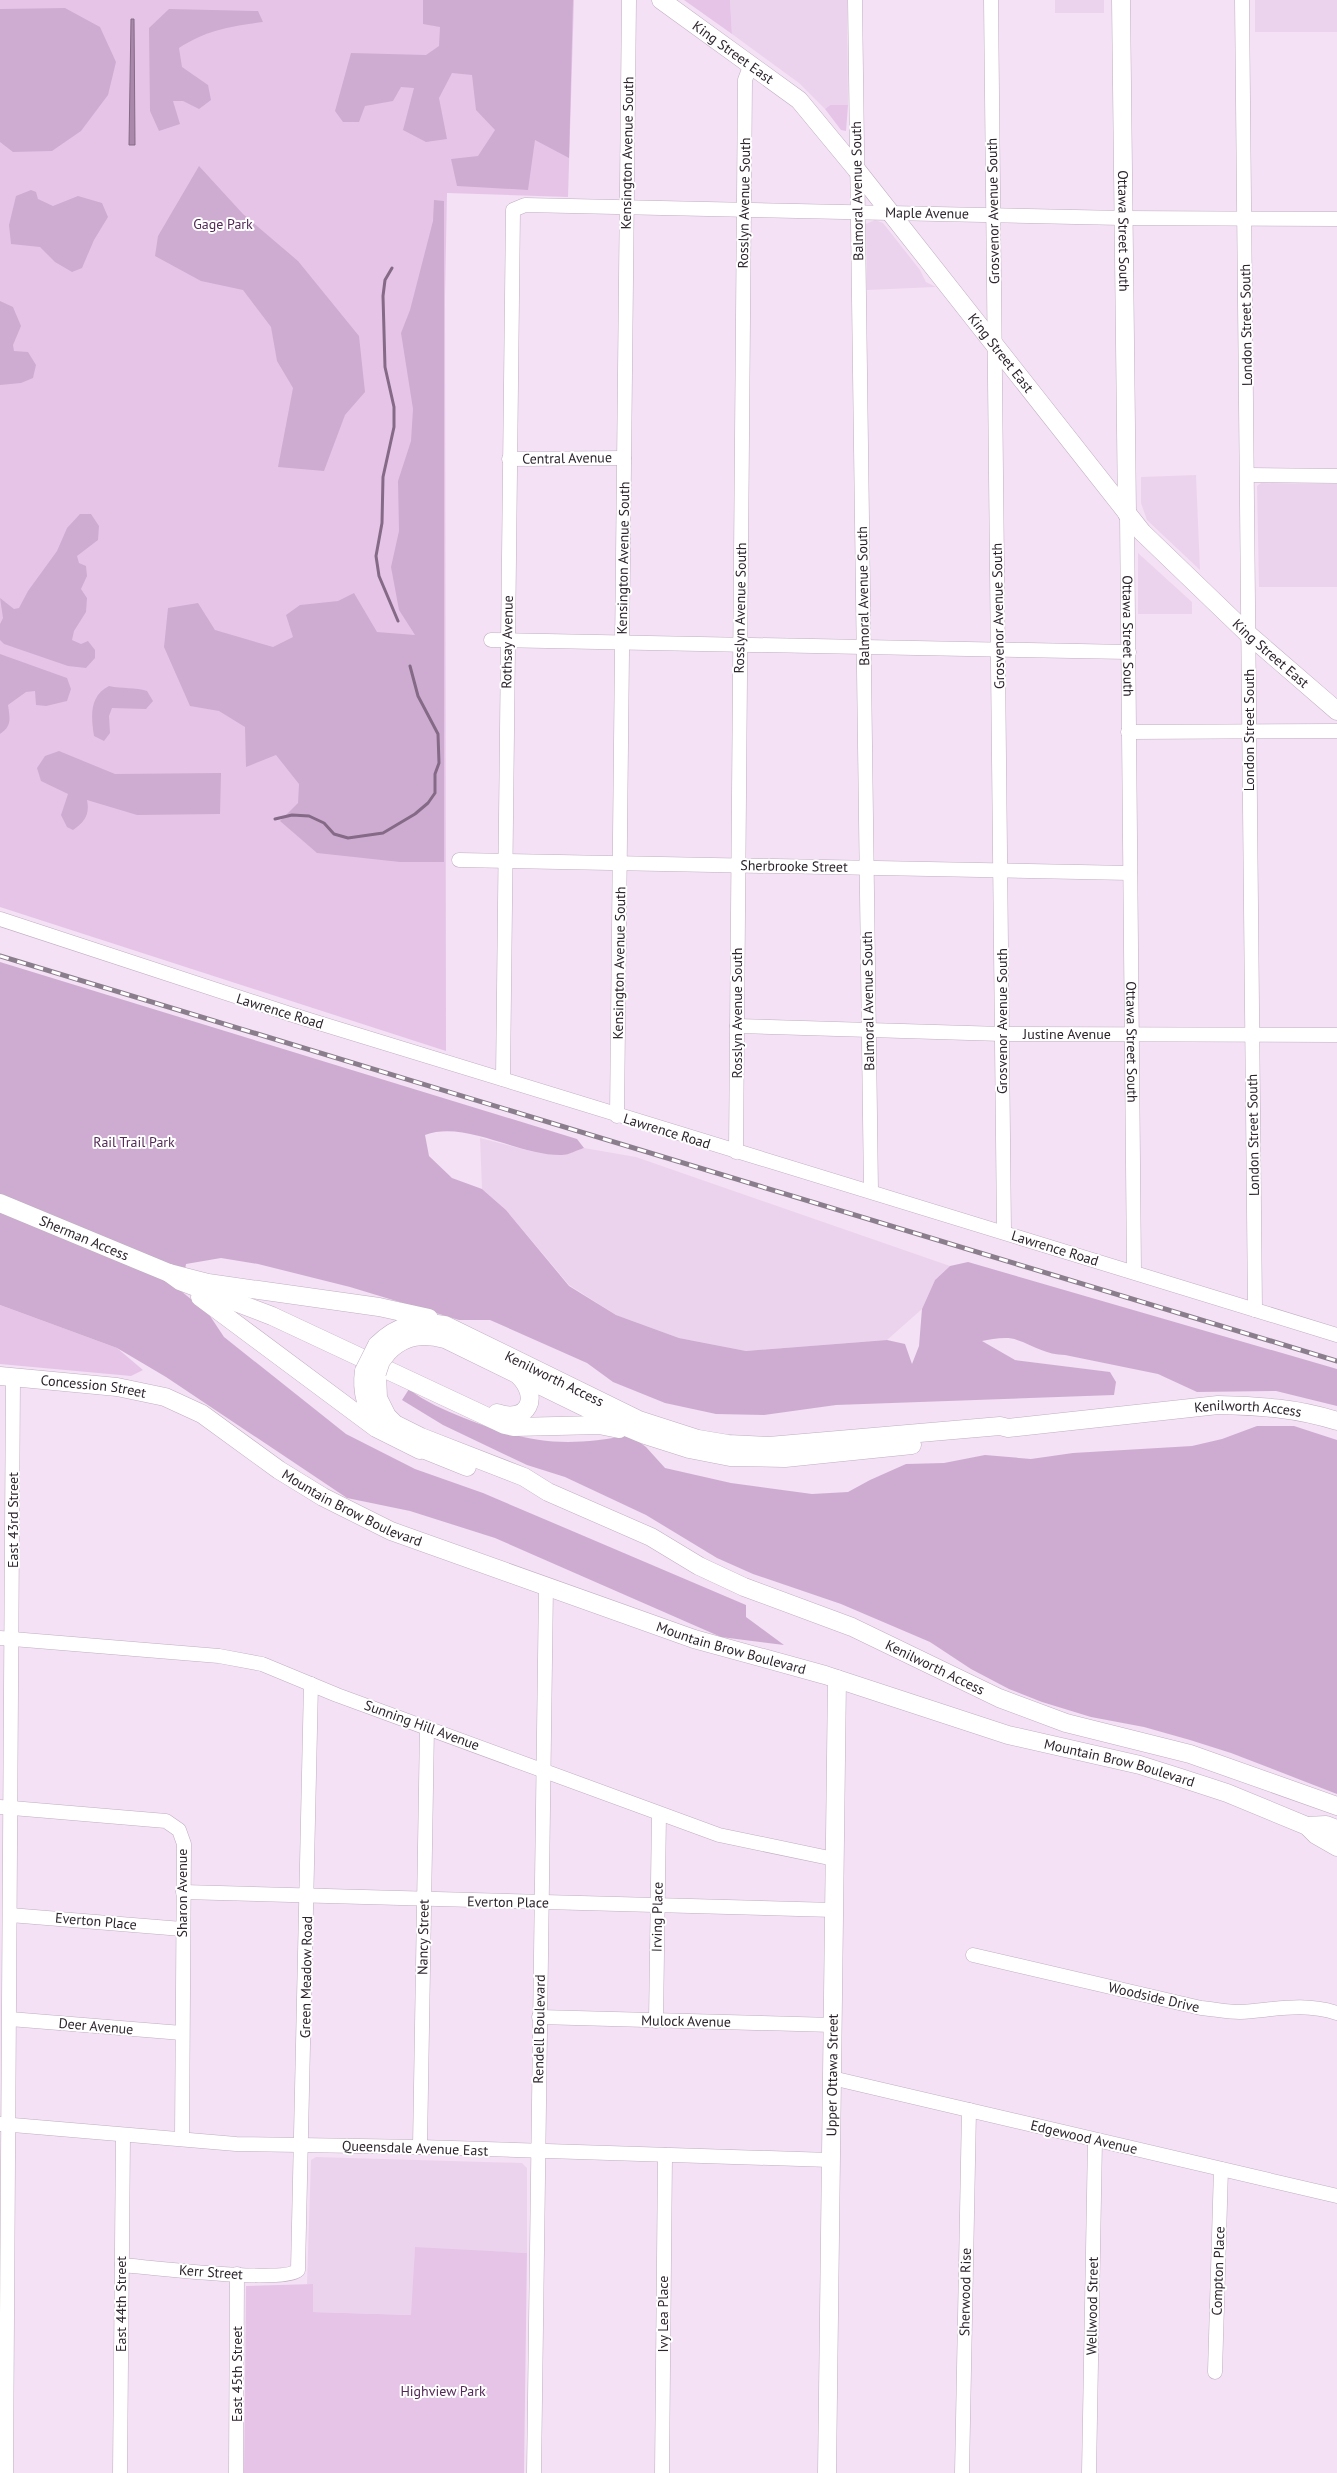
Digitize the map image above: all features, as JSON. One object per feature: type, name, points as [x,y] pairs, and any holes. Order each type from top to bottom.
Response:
[{"type":"main road","name":"King Street East","points":[[661,0],[799,100],[856,169],[995,348],[1156,548],[1248,634],[1337,711]]},
{"type":"main road","name":"Ottawa Street South","points":[[1121,0],[1122,218],[1127,514]]},
{"type":"main road","name":"Sherman Access","points":[[0,1204],[174,1277]]},
{"type":"main road","points":[[174,1277],[379,1307],[424,1316],[445,1325]]},
{"type":"main road","points":[[174,1277],[272,1316],[505,1425],[514,1427],[609,1426],[645,1435]]},
{"type":"main road","points":[[174,1277],[376,1428],[398,1441],[420,1450]]},
{"type":"main road","points":[[208,1283],[305,1321],[508,1417],[524,1412],[530,1402],[528,1388],[518,1375]]},
{"type":"main road","name":"Kenilworth Access","points":[[548,1492],[517,1487],[420,1450],[385,1430],[374,1420],[364,1393],[371,1372],[381,1361],[383,1348],[396,1330],[412,1324],[430,1322],[445,1325],[639,1420],[698,1439],[728,1444],[769,1446],[1000,1426],[1008,1428],[1218,1406],[1248,1406],[1304,1411],[1337,1421]]},
{"type":"main road","name":"Kenilworth Access","points":[[383,1348],[414,1336],[435,1336],[645,1435],[689,1449],[730,1457],[785,1458],[887,1449],[1002,1432],[1008,1428]]},
{"type":"main road","name":"Kenilworth Access","points":[[371,1372],[378,1398],[387,1416],[395,1424],[421,1437],[524,1478],[548,1492],[651,1537],[699,1566],[744,1587],[852,1628],[999,1698],[1066,1723],[1190,1754],[1337,1806]]},
{"type":"main road","name":"Concession Street","points":[[6,1376],[144,1391],[184,1404]]},
{"type":"main road","name":"Mountain Brow Boulevard","points":[[184,1404],[214,1422],[279,1470],[322,1497],[382,1527],[470,1561],[694,1639],[837,1679],[1008,1735],[1140,1765],[1227,1793],[1307,1826],[1316,1835],[1337,1847]]},
{"type":"main road","name":"Upper Ottawa Street","points":[[828,2473],[830,2160],[837,1679]]},
{"type":"main road","name":"Mountain Brow Boulevard","points":[[1307,1826],[1326,1824],[1337,1829]]},
{"type":"street","name":"Kensington Avenue South","points":[[617,1116],[629,0]]},
{"type":"street","name":"Balmoral Avenue South","points":[[855,0],[871,1191]]},
{"type":"street","name":"Grosvenor Avenue South","points":[[991,0],[1002,870],[1004,1232]]},
{"type":"street","name":"London Street South","points":[[1242,0],[1255,1310]]},
{"type":"street","name":"Rosslyn Avenue South","points":[[736,1152],[745,80],[751,64]]},
{"type":"street","name":"Maple Avenue","points":[[518,207],[525,205],[1122,218],[1337,219]]},
{"type":"street","name":"Rothsay Avenue","points":[[503,1079],[512,216],[513,210],[518,207]]},
{"type":"street","name":"Central Avenue","points":[[509,459],[624,458]]},
{"type":"street","points":[[1248,475],[1337,476]]},
{"type":"street","name":"Ottawa Street South","points":[[1127,514],[1134,1272]]},
{"type":"street","points":[[491,640],[622,644],[864,646],[1129,652]]},
{"type":"street","points":[[1128,732],[1337,731]]},
{"type":"street","name":"Sherbrooke Street","points":[[459,860],[1130,873]]},
{"type":"street","name":"Lawrence Road","points":[[0,918],[242,999],[617,1116],[871,1191],[1337,1335]]},
{"type":"street","name":"Justine Avenue","points":[[737,1026],[1002,1034],[1337,1035]]},
{"type":"street","name":"East 43rd Street","points":[[6,1376],[5,1808],[10,1915],[10,2019],[4,2124],[6,2473]]},
{"type":"street","name":"Rendell Boulevard","points":[[534,2473],[546,1586]]},
{"type":"street","name":"Sunning Hill Avenue","points":[[6,1638],[219,1656],[262,1664],[311,1684],[719,1835],[834,1859]]},
{"type":"street","name":"Green Meadow Road","points":[[298,2270],[311,1684]]},
{"type":"street","name":"Nancy Street","points":[[420,2147],[427,1727]]},
{"type":"street","name":"Sharon Avenue","points":[[5,1808],[166,1821],[179,1830],[184,1844],[182,2139]]},
{"type":"street","name":"Irving Place","points":[[656,2021],[659,1814]]},
{"type":"street","name":"Everton Place","points":[[183,1892],[834,1910]]},
{"type":"street","name":"Everton Place","points":[[10,1915],[182,1929]]},
{"type":"street","name":"Woodside Drive","points":[[973,1955],[1201,2008],[1238,2012],[1290,2006],[1322,2008],[1337,2013]]},
{"type":"street","name":"Mulock Avenue","points":[[539,2017],[833,2025]]},
{"type":"street","name":"Deer Avenue","points":[[10,2019],[182,2033]]},
{"type":"street","name":"Edgewood Avenue","points":[[832,2078],[1337,2196]]},
{"type":"street","name":"Sherwood Rise","points":[[962,2473],[969,2110]]},
{"type":"street","name":"Queensdale Avenue East","points":[[4,2124],[123,2135],[302,2146],[420,2147],[830,2160]]},
{"type":"street","name":"East 44th Street","points":[[120,2473],[123,2135]]},
{"type":"street","name":"Wellwood Street","points":[[1089,2473],[1095,2140]]},
{"type":"street","name":"Ivy Lea Place","points":[[662,2473],[664,2155]]},
{"type":"street","name":"Compton Place","points":[[1215,2372],[1221,2169]]},
{"type":"street","name":"Kerr Street","points":[[122,2264],[238,2274],[290,2275],[298,2270]]},
{"type":"street","name":"East 45th Street","points":[[236,2473],[238,2274]]},
{"type":"shaded area","points":[[730,0],[847,0],[848,105],[830,105],[825,109],[799,83],[732,34]]},
{"type":"shaded area","points":[[1055,0],[1104,0],[1104,13],[1055,13]]},
{"type":"shaded area","points":[[1255,0],[1337,0],[1337,32],[1255,32]]},
{"type":"shaded area","points":[[131,19],[134,19],[135,145],[129,145]]},
{"type":"shaded area","points":[[875,220],[883,223],[920,270],[926,282],[936,287],[867,290],[866,224]]},
{"type":"shaded area","points":[[1196,475],[1200,570],[1147,520],[1141,503],[1141,477]]},
{"type":"shaded area","points":[[1261,483],[1337,484],[1337,587],[1259,587],[1257,486]]},
{"type":"shaded area","points":[[1138,553],[1192,602],[1192,614],[1138,614]]},
{"type":"shaded area","points":[[480,1138],[530,1151],[563,1155],[584,1148],[636,1157],[950,1266],[935,1280],[922,1309],[887,1340],[746,1351],[679,1338],[616,1315],[569,1285],[506,1210],[482,1189]]},
{"type":"shaded area","points":[[316,2157],[522,2163],[527,2168],[527,2253],[415,2248],[412,2315],[313,2312],[313,2284],[307,2284],[311,2160]]},
{"type":"green space","name":"Gage Park","points":[[0,0],[574,0],[568,197],[447,193],[445,296],[446,1051],[0,907]]},
{"type":"green space","points":[[423,0],[573,0],[569,158],[535,140],[528,190],[457,186],[451,159],[478,156],[495,130],[476,110],[472,75],[452,73],[439,98],[447,139],[426,142],[403,130],[414,88],[401,87],[393,101],[365,106],[359,122],[343,122],[335,111],[351,53],[426,55],[439,46],[440,27],[423,24]]},
{"type":"green space","points":[[684,0],[730,0],[732,34]]},
{"type":"green space","points":[[65,8],[100,27],[116,62],[108,95],[81,131],[52,151],[13,152],[0,142],[0,9]]},
{"type":"green space","points":[[169,9],[258,11],[263,22],[240,25],[209,33],[179,48],[182,67],[208,85],[211,100],[199,109],[183,101],[173,101],[180,124],[159,131],[150,111],[149,28]]},
{"type":"green space","points":[[830,105],[848,105],[846,131],[841,130],[825,109]]},
{"type":"green space","points":[[199,166],[243,214],[298,261],[359,336],[365,392],[345,415],[324,471],[278,467],[293,388],[277,361],[271,327],[243,290],[201,281],[155,256],[158,236]]},
{"type":"green space","points":[[31,190],[36,192],[38,199],[53,206],[78,196],[102,203],[108,217],[94,240],[82,268],[72,272],[55,262],[40,247],[11,244],[9,225],[16,196]]},
{"type":"green space","points":[[434,200],[444,201],[444,862],[400,862],[317,853],[280,821],[298,803],[299,784],[276,755],[246,767],[245,727],[219,711],[190,706],[164,647],[168,608],[198,603],[215,630],[273,647],[293,637],[286,615],[300,605],[338,601],[354,593],[377,632],[415,635],[399,610],[391,567],[399,531],[398,481],[411,441],[413,409],[401,333],[410,310],[433,221]]},
{"type":"green space","points":[[0,301],[13,307],[21,326],[13,345],[14,351],[28,352],[36,365],[33,378],[21,383],[0,385]]},
{"type":"green space","points":[[80,514],[91,514],[99,526],[98,540],[77,556],[79,563],[86,566],[87,576],[81,589],[87,598],[86,612],[74,631],[72,640],[81,644],[88,641],[95,650],[95,658],[86,668],[68,666],[4,644],[0,640],[0,624],[3,618],[0,598],[14,609],[19,608],[28,591],[57,551],[67,528]]},
{"type":"green space","points":[[0,654],[67,678],[71,689],[67,701],[46,706],[36,705],[35,691],[26,692],[8,705],[9,722],[7,728],[0,734]]},
{"type":"green space","points":[[109,686],[147,691],[153,701],[146,709],[112,708],[109,716],[110,733],[104,741],[94,736],[92,714],[98,695]]},
{"type":"green space","points":[[59,751],[115,774],[221,773],[220,814],[137,815],[87,800],[88,809],[86,817],[73,830],[67,827],[61,815],[68,794],[41,781],[37,768],[45,756]]},
{"type":"green space","name":"Rail Trail Park","points":[[0,962],[577,1139],[584,1148],[562,1155],[545,1154],[458,1132],[441,1132],[425,1135],[429,1156],[452,1178],[482,1189],[506,1210],[569,1286],[616,1315],[679,1338],[746,1351],[887,1340],[905,1344],[912,1364],[919,1346],[922,1309],[935,1280],[950,1266],[968,1262],[1337,1369],[1337,1406],[1276,1391],[1197,1392],[1158,1374],[1052,1354],[1017,1340],[1005,1338],[982,1341],[1015,1360],[1110,1372],[1116,1382],[1114,1395],[836,1405],[764,1415],[716,1414],[665,1403],[613,1382],[587,1363],[490,1320],[459,1320],[350,1287],[258,1264],[221,1258],[186,1264],[181,1291],[208,1313],[224,1337],[346,1434],[415,1469],[483,1493],[746,1605],[746,1617],[784,1645],[721,1637],[495,1538],[410,1511],[347,1498],[166,1377],[117,1348],[0,1305]]},
{"type":"green space","points":[[0,1305],[117,1348],[143,1370],[131,1376],[0,1364]]},
{"type":"green space","points":[[409,1389],[442,1409],[507,1433],[546,1441],[565,1442],[630,1435],[646,1447],[665,1468],[731,1483],[812,1494],[848,1492],[906,1464],[944,1463],[985,1455],[1031,1459],[1073,1453],[1192,1446],[1222,1439],[1257,1426],[1294,1426],[1337,1440],[1337,1794],[1231,1753],[1144,1727],[1091,1717],[1042,1702],[1009,1689],[971,1669],[930,1642],[841,1604],[753,1574],[717,1558],[646,1515],[565,1477],[527,1465],[443,1425],[402,1400]]},
{"type":"green space","name":"Highview Park","points":[[415,2247],[527,2253],[524,2473],[244,2473],[246,2286],[313,2284],[313,2312],[411,2315]]},
{"type":"waterway","points":[[392,268],[385,280],[383,296],[385,367],[394,407],[394,427],[383,477],[382,523],[376,556],[379,576],[398,621]]},
{"type":"waterway","points":[[275,819],[292,815],[309,816],[324,823],[334,834],[348,838],[383,833],[415,814],[428,803],[435,793],[435,774],[439,763],[438,734],[418,696],[410,666]]},
{"type":"railway","points":[[0,956],[1337,1361]]}]
